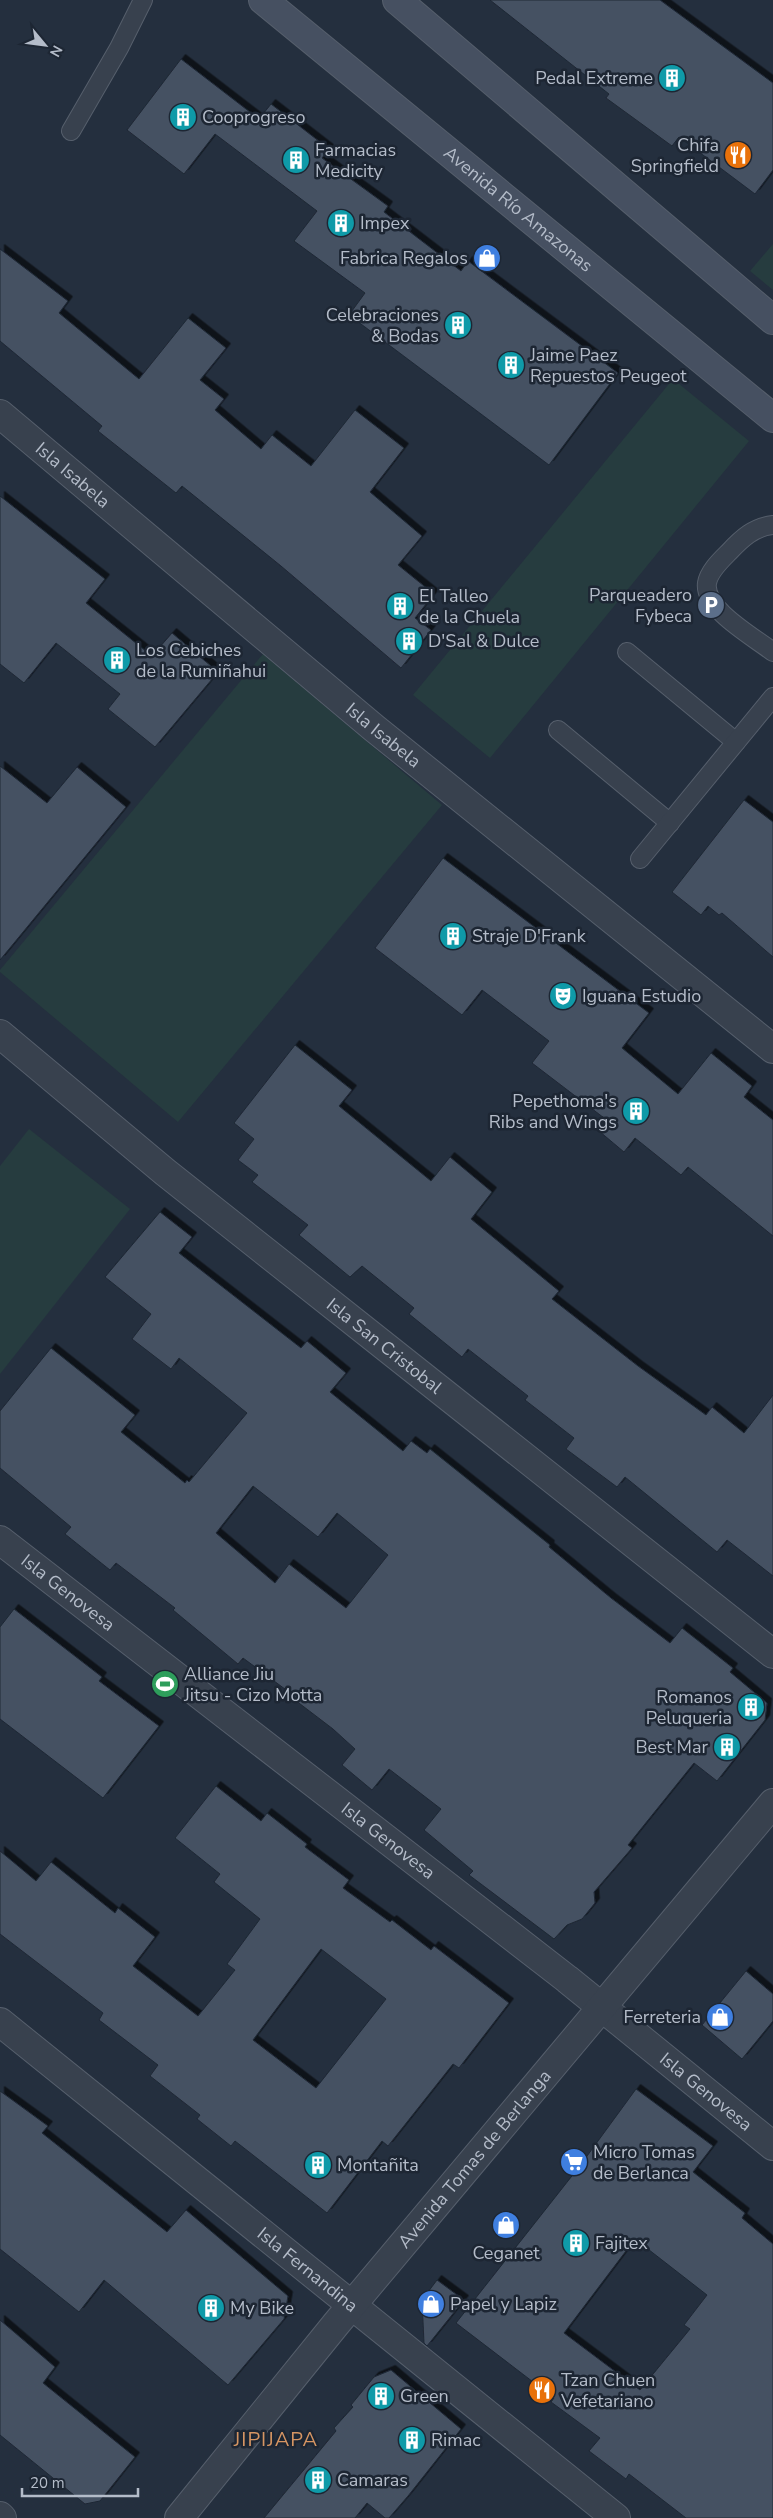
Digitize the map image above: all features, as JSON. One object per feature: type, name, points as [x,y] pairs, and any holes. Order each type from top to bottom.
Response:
[{"type":"main road","name":"Avenida Río Amazonas","points":[[263,0],[773,418]]},
{"type":"main road","points":[[397,0],[773,320]]},
{"type":"street","name":"Isla Isabela","points":[[0,414],[374,728],[773,1049]]},
{"type":"street","name":"Isla San Cristobal","points":[[0,1034],[165,1172],[773,1654]]},
{"type":"street","name":"Isla Genovesa","points":[[0,1540],[601,2006],[773,2146]]},
{"type":"street","name":"Avenida Tomas de Berlanga","points":[[179,2518],[351,2305],[773,1803]]},
{"type":"street","name":"Isla Fernandina","points":[[0,2022],[616,2518]]},
{"type":"lane","points":[[71,132],[119,48],[143,0]]},
{"type":"lane","points":[[773,525],[759,526],[738,542],[722,559],[707,581],[707,594],[716,609],[773,652]]},
{"type":"lane","points":[[627,652],[736,742]]},
{"type":"lane","points":[[640,859],[773,697]]},
{"type":"lane","points":[[558,730],[670,823]]},
{"type":"green space","points":[[773,244],[773,290],[750,271]]},
{"type":"green space","points":[[673,379],[749,441],[490,758],[413,695]]},
{"type":"green space","points":[[263,654],[442,805],[178,1122],[0,972],[0,970]]},
{"type":"green space","points":[[29,1129],[130,1209],[0,1374],[0,1166]]},
{"type":"building","points":[[490,0],[660,0],[773,83],[773,170],[755,194],[679,137],[672,146],[606,98],[609,94]]},
{"type":"building","points":[[181,59],[259,119],[271,104],[329,149],[322,158],[388,206],[384,212],[461,271],[468,261],[618,373],[549,465],[349,315],[365,293],[294,241],[317,211],[215,134],[184,174],[127,130]]},
{"type":"building","points":[[0,249],[68,301],[59,313],[139,379],[188,318],[226,348],[200,380],[224,399],[215,410],[261,449],[272,435],[311,466],[355,410],[404,448],[370,492],[422,536],[398,565],[434,594],[415,618],[431,630],[401,668],[281,566],[182,486],[176,493],[98,431],[102,426],[0,341]]},
{"type":"building","points":[[0,496],[105,579],[86,603],[152,656],[172,633],[218,672],[155,747],[108,709],[120,694],[56,643],[24,683],[0,664]]},
{"type":"building","points":[[0,766],[47,803],[77,767],[126,807],[0,960]]},
{"type":"building","points":[[744,800],[773,822],[773,957],[722,913],[719,915],[708,906],[701,915],[672,892]]},
{"type":"building","points":[[443,858],[649,1013],[622,1048],[678,1094],[711,1053],[752,1086],[744,1097],[773,1120],[773,1236],[688,1167],[681,1175],[635,1138],[624,1152],[599,1131],[608,1121],[532,1063],[549,1041],[482,990],[462,1015],[375,948]]},
{"type":"building","points":[[295,1045],[352,1090],[339,1106],[431,1181],[450,1157],[492,1192],[471,1219],[559,1291],[552,1299],[638,1366],[706,1415],[712,1407],[744,1433],[773,1395],[773,1576],[727,1540],[717,1552],[625,1477],[617,1487],[566,1449],[574,1438],[525,1400],[528,1396],[468,1349],[462,1357],[409,1314],[414,1308],[362,1266],[350,1277],[299,1235],[308,1225],[252,1182],[258,1175],[238,1160],[254,1139],[234,1123]]},
{"type":"building","points":[[160,1212],[192,1237],[179,1253],[301,1348],[307,1341],[346,1373],[330,1392],[403,1451],[411,1441],[427,1453],[430,1449],[550,1545],[549,1547],[611,1598],[670,1643],[682,1628],[733,1668],[730,1672],[767,1703],[765,1720],[717,1781],[694,1763],[628,1845],[632,1848],[594,1892],[595,1903],[582,1919],[567,1925],[554,1939],[469,1875],[473,1871],[424,1830],[441,1809],[389,1769],[372,1790],[342,1765],[355,1749],[333,1729],[291,1697],[293,1695],[243,1658],[238,1664],[173,1610],[175,1608],[116,1563],[110,1570],[65,1534],[71,1527],[0,1468],[0,1411],[51,1348],[135,1415],[121,1432],[185,1483],[187,1480],[189,1482],[247,1413],[179,1358],[171,1369],[132,1339],[151,1314],[105,1277]],"holes":[[[253,1486],[318,1537],[337,1513],[388,1555],[346,1608],[289,1564],[275,1583],[216,1533]]]},
{"type":"building","points":[[14,1609],[102,1677],[99,1681],[159,1726],[103,1798],[0,1719],[0,1627]]},
{"type":"building","points":[[216,1786],[261,1821],[267,1813],[307,1844],[305,1847],[349,1880],[343,1888],[390,1922],[392,1920],[431,1950],[434,1946],[509,2003],[459,2068],[453,2064],[388,2146],[382,2141],[327,2213],[235,2141],[231,2146],[197,2119],[200,2115],[150,2076],[158,2065],[99,2020],[103,2013],[0,1934],[0,1851],[36,1881],[51,1862],[115,1913],[118,1908],[155,1937],[133,1966],[198,2016],[235,1970],[227,1964],[260,1919],[214,1882],[220,1874],[175,1838]],"holes":[[[321,1949],[386,1999],[316,2088],[253,2040]]]},
{"type":"building","points":[[746,1971],[773,1994],[773,2021],[742,2059],[702,2025]]},
{"type":"building","points":[[636,2089],[713,2146],[693,2172],[745,2213],[742,2218],[773,2244],[773,2518],[686,2518],[629,2474],[626,2479],[589,2451],[600,2438],[551,2402],[554,2398],[456,2323],[579,2167]],"holes":[[[635,2239],[707,2295],[684,2325],[690,2329],[640,2390],[564,2333]]]},
{"type":"building","points":[[0,2091],[48,2126],[42,2133],[167,2232],[186,2210],[288,2296],[284,2319],[228,2385],[104,2280],[79,2312],[0,2249]]},
{"type":"building","points":[[437,2280],[464,2300],[427,2346],[424,2343],[422,2300]]},
{"type":"building","points":[[0,2320],[55,2367],[43,2383],[135,2457],[100,2501],[85,2504],[0,2435]]},
{"type":"building","points":[[391,2370],[461,2429],[408,2496],[389,2518],[385,2518],[367,2503],[355,2518],[264,2518],[336,2431],[334,2428],[353,2407],[351,2405],[374,2377]]},
{"type":"place","name":"Pedal Extreme","points":[[672,78]]},
{"type":"place","name":"Cooprogreso","points":[[183,117]]},
{"type":"place","name":"Chifa Springfield","points":[[738,155]]},
{"type":"place","name":"Farmacias Medicity","points":[[296,160]]},
{"type":"place","name":"Impex","points":[[341,223]]},
{"type":"place","name":"Fabrica Regalos","points":[[487,258]]},
{"type":"place","name":"Celebraciones & Bodas","points":[[458,325]]},
{"type":"place","name":"Jaime Paez Repuestos Peugeot","points":[[511,365]]},
{"type":"place","name":"Parqueadero Fybeca","points":[[711,605]]},
{"type":"place","name":"El Talleo de la Chuela","points":[[400,606]]},
{"type":"place","name":"D'Sal & Dulce","points":[[409,641]]},
{"type":"place","name":"Los Cebiches de la Rumiñahui","points":[[117,660]]},
{"type":"place","name":"Straje D'Frank","points":[[453,936]]},
{"type":"place","name":"Iguana Estudio","points":[[563,996]]},
{"type":"place","name":"Pepethoma's Ribs and Wings","points":[[636,1111]]},
{"type":"place","name":"Alliance Jiu Jitsu - Cizo Motta","points":[[165,1684]]},
{"type":"place","name":"Romanos Peluqueria","points":[[751,1707]]},
{"type":"place","name":"Best Mar","points":[[727,1747]]},
{"type":"place","name":"Ferreteria","points":[[720,2017]]},
{"type":"place","name":"Micro Tomas de Berlanca","points":[[574,2162]]},
{"type":"place","name":"Montañita","points":[[318,2165]]},
{"type":"place","name":"Ceganet","points":[[506,2225]]},
{"type":"place","name":"Fajitex","points":[[576,2243]]},
{"type":"place","name":"Papel y Lapiz","points":[[431,2304]]},
{"type":"place","name":"My Bike","points":[[211,2308]]},
{"type":"place","name":"Tzan Chuen Vefetariano","points":[[542,2390]]},
{"type":"place","name":"Green","points":[[381,2396]]},
{"type":"place","name":"Rimac","points":[[412,2440]]},
{"type":"place","name":"Camaras","points":[[318,2480]]},
{"type":"district","name":"JIPIJAPA","points":[[276,2439]]}]
